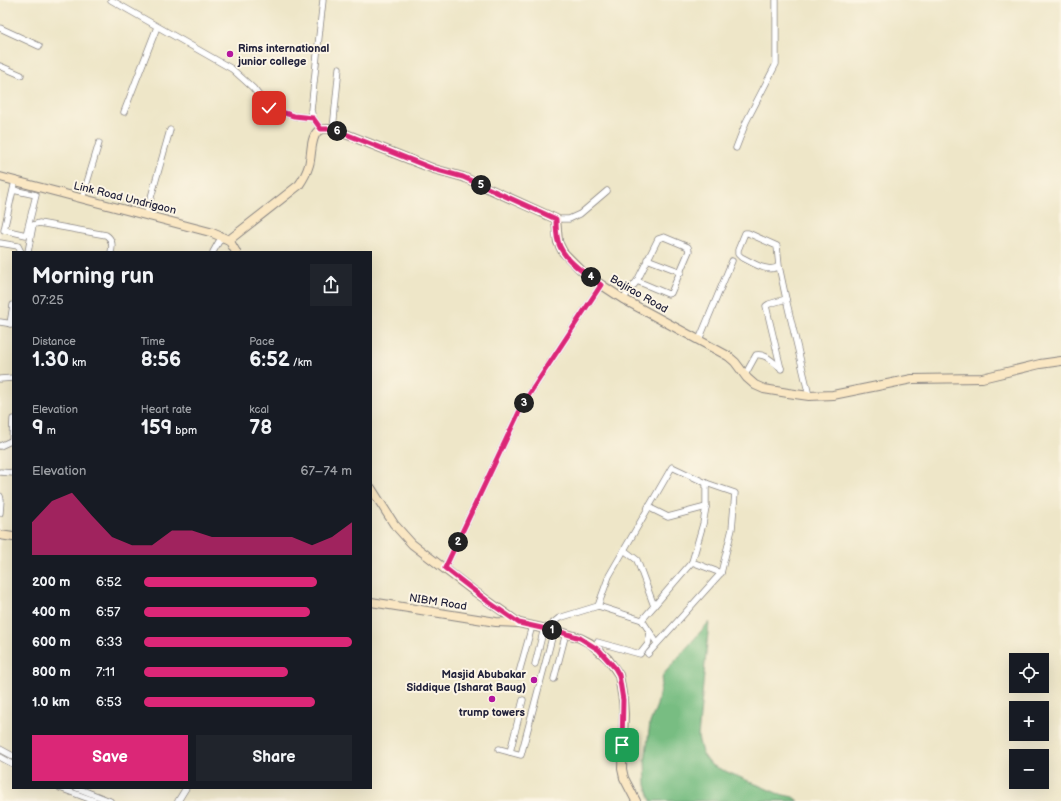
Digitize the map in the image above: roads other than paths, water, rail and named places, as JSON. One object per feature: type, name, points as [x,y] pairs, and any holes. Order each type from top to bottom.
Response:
[{"type":"street","points":[[111,0],[232,69],[253,88],[269,108],[294,116],[313,118]]},
{"type":"street","points":[[321,129],[313,118],[311,110],[324,0]]},
{"type":"street","points":[[736,148],[746,122],[776,64],[776,0]]},
{"type":"street","points":[[124,112],[157,27]]},
{"type":"street","points":[[0,28],[39,46]]},
{"type":"street","points":[[0,66],[21,75]]},
{"type":"street","points":[[333,129],[339,68]]},
{"type":"street","points":[[214,251],[229,237],[248,225],[299,185],[309,164],[314,136],[317,131],[321,129],[333,129],[434,169],[463,177],[556,219],[568,219],[580,214],[607,191]]},
{"type":"street","points":[[146,215],[170,130]]},
{"type":"street","points":[[82,199],[99,143]]},
{"type":"street","name":"Link Road Undrigaon","points":[[0,177],[229,237]]},
{"type":"street","points":[[13,190],[36,196],[26,234],[4,230],[15,181]]},
{"type":"street","name":"Bajirao Road","points":[[556,219],[558,242],[563,252],[585,274],[623,300],[728,356],[755,385],[764,389],[809,396],[833,395],[912,378],[982,378],[1040,364],[1061,361]]},
{"type":"street","points":[[28,251],[33,225],[39,223],[106,235],[112,242],[111,251]]},
{"type":"street","points":[[779,266],[775,269],[769,270],[741,257],[738,254],[738,250],[745,233],[748,232],[777,246],[779,266],[786,299],[809,396]]},
{"type":"street","points":[[229,237],[236,251]]},
{"type":"street","points":[[623,300],[637,281],[660,237],[664,237],[687,246],[689,251],[670,294],[637,281]]},
{"type":"street","points":[[0,243],[18,246],[21,251]]},
{"type":"street","points":[[648,259],[681,272]]},
{"type":"street","points":[[699,340],[732,261]]},
{"type":"street","points":[[445,568],[524,403],[601,285]]},
{"type":"street","points":[[745,375],[756,355],[760,354],[781,369],[766,306],[786,299]]},
{"type":"street","points":[[0,322],[11,324]]},
{"type":"street","points":[[0,379],[12,378]]},
{"type":"street","points":[[0,446],[12,440]]},
{"type":"street","points":[[598,606],[609,576],[672,467],[706,483],[735,492],[732,529],[721,573],[648,654]]},
{"type":"street","points":[[0,472],[12,473]]},
{"type":"street","points":[[642,620],[692,562],[703,524],[706,507],[706,483]]},
{"type":"street","points":[[372,490],[394,524],[412,544],[485,600],[519,623]]},
{"type":"street","points":[[0,496],[0,513]]},
{"type":"street","points":[[648,507],[668,517],[706,507]]},
{"type":"street","points":[[0,535],[12,537]]},
{"type":"street","points":[[624,550],[637,560],[654,606]]},
{"type":"street","points":[[692,562],[721,573]]},
{"type":"street","name":"NIBM Road","points":[[372,602],[496,622],[519,623],[550,629],[580,638],[599,650],[615,668],[619,675],[624,714],[622,769],[624,778],[636,801]]},
{"type":"street","points":[[535,664],[553,623],[559,618],[598,606],[642,620],[657,643]]},
{"type":"street","points":[[518,676],[532,626]]},
{"type":"street","points":[[499,749],[521,755],[550,629]]},
{"type":"street","points":[[554,679],[566,633]]},
{"type":"street","points":[[597,642],[640,654],[648,644],[650,633]]},
{"type":"street","points":[[510,752],[523,700]]},
{"type":"street","points":[[0,749],[12,755]]},
{"type":"street","points":[[0,757],[12,763]]},
{"type":"street","points":[[63,789],[95,801]]},
{"type":"street","points":[[80,789],[110,801]]},
{"type":"street","points":[[178,801],[185,789]]},
{"type":"place","name":"Rims international junior college","points":[[230,54]]},
{"type":"place","name":"Masjid Abubakar Siddique (Isharat Baug)","points":[[534,680]]},
{"type":"place","name":"trump towers","points":[[492,699]]}]
